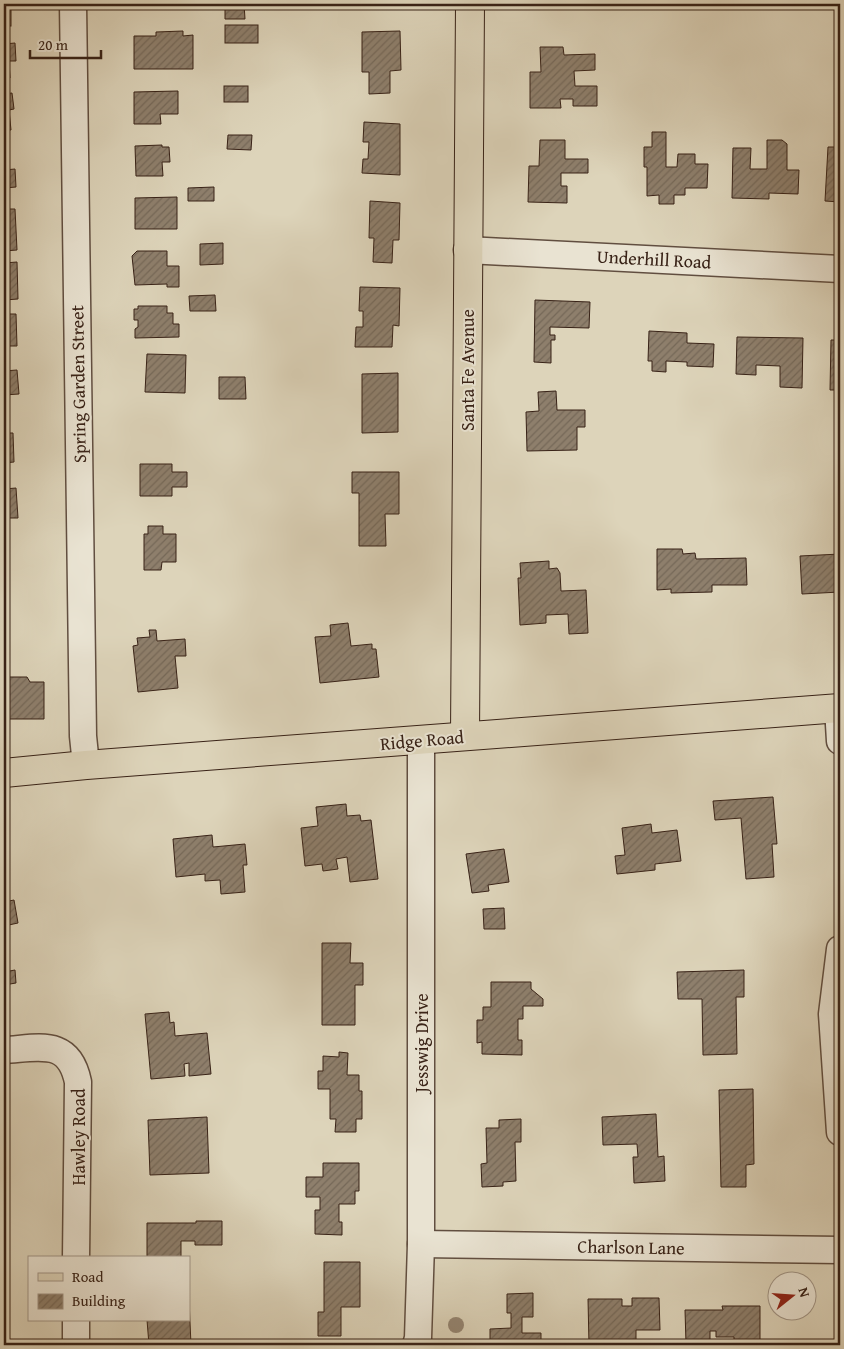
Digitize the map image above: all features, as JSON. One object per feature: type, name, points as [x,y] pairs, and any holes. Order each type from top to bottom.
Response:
[{"type":"main road","name":"Santa Fe Avenue","points":[[465,736],[470,4]]},
{"type":"main road","name":"Ridge Road","points":[[4,773],[86,765],[839,708]]},
{"type":"street","name":"Spring Garden Street","points":[[73,4],[83,736],[86,765]]},
{"type":"street","name":"Underhill Road","points":[[467,250],[840,269]]},
{"type":"street","points":[[839,708],[840,741]]},
{"type":"street","name":"Jesswig Drive","points":[[416,1345],[418,1338],[421,1244],[422,740]]},
{"type":"street","points":[[840,949],[832,1014],[840,1132]]},
{"type":"street","name":"Hawley Road","points":[[4,1050],[45,1047],[58,1050],[70,1057],[76,1070],[78,1082],[76,1256]]},
{"type":"street","name":"Charlson Lane","points":[[421,1244],[840,1250]]},
{"type":"street","points":[[76,1322],[76,1345]]},
{"type":"building","points":[[4,4],[11,4],[11,26],[4,26]]},
{"type":"building","points":[[133,4],[162,4],[162,9],[133,9]]},
{"type":"building","points":[[225,4],[244,4],[245,19],[225,19]]},
{"type":"building","points":[[225,25],[258,25],[258,43],[225,43]]},
{"type":"building","points":[[183,31],[183,36],[193,35],[193,69],[134,69],[134,36],[156,36],[156,32]]},
{"type":"building","points":[[400,31],[401,70],[390,71],[390,93],[369,94],[369,72],[362,72],[362,32]]},
{"type":"building","points":[[15,43],[16,61],[9,61],[10,78],[4,79],[4,44]]},
{"type":"building","points":[[540,47],[563,47],[564,55],[595,54],[595,70],[574,71],[575,86],[597,86],[597,106],[573,106],[573,99],[560,99],[561,108],[530,108],[530,72],[541,72]]},
{"type":"building","points":[[224,86],[248,86],[248,102],[224,102]]},
{"type":"building","points":[[178,91],[178,114],[160,114],[161,124],[134,124],[134,92]]},
{"type":"building","points":[[12,93],[14,109],[9,110],[11,130],[4,130],[4,94]]},
{"type":"building","points":[[364,122],[400,124],[400,175],[362,173],[363,159],[368,159],[369,142],[363,142]]},
{"type":"building","points":[[652,132],[666,132],[666,167],[677,167],[678,154],[695,154],[695,164],[708,164],[707,188],[685,188],[685,195],[674,195],[674,204],[659,204],[659,195],[647,196],[647,167],[644,167],[644,147],[652,147]]},
{"type":"building","points":[[228,135],[252,135],[251,150],[227,149]]},
{"type":"building","points":[[540,140],[565,140],[565,159],[588,159],[588,173],[561,173],[561,186],[567,186],[567,203],[528,202],[529,166],[539,166]]},
{"type":"building","points":[[767,140],[782,140],[787,144],[787,170],[799,170],[798,194],[769,193],[769,199],[732,198],[733,148],[751,148],[750,169],[767,169]]},
{"type":"building","points":[[162,145],[162,147],[169,147],[170,162],[162,162],[163,176],[136,176],[135,146]]},
{"type":"building","points":[[828,147],[840,147],[840,202],[825,201]]},
{"type":"building","points":[[15,169],[16,187],[4,188],[4,170]]},
{"type":"building","points":[[214,187],[214,201],[188,201],[188,188]]},
{"type":"building","points":[[177,197],[177,229],[135,229],[135,198]]},
{"type":"building","points":[[370,201],[400,203],[399,240],[393,240],[392,263],[373,262],[374,238],[369,238]]},
{"type":"building","points":[[4,209],[15,209],[17,250],[4,251]]},
{"type":"building","points":[[223,243],[223,264],[200,265],[200,244]]},
{"type":"building","points":[[137,251],[167,251],[167,266],[179,266],[179,287],[167,287],[167,284],[135,285],[132,256]]},
{"type":"building","points":[[17,262],[18,299],[4,300],[4,263]]},
{"type":"building","points":[[360,287],[400,288],[399,326],[393,325],[392,347],[355,347],[356,327],[363,327],[363,311],[359,311]]},
{"type":"building","points":[[215,295],[216,311],[190,311],[189,296]]},
{"type":"building","points":[[535,300],[590,302],[589,328],[550,327],[550,335],[555,335],[555,340],[551,340],[551,363],[534,362]]},
{"type":"building","points":[[138,306],[167,306],[167,313],[173,313],[173,324],[179,324],[179,337],[135,338],[138,320],[134,320],[134,309],[138,309]]},
{"type":"building","points":[[4,314],[16,314],[17,346],[4,346]]},
{"type":"building","points":[[649,331],[687,333],[687,343],[714,344],[713,367],[687,366],[687,362],[666,361],[666,372],[652,371],[652,361],[648,361]]},
{"type":"building","points":[[737,337],[803,338],[802,388],[780,387],[780,366],[756,365],[756,375],[736,374]]},
{"type":"building","points":[[831,340],[840,340],[840,390],[830,390]]},
{"type":"building","points":[[147,354],[186,355],[185,393],[145,392]]},
{"type":"building","points":[[17,370],[19,394],[4,395],[4,371]]},
{"type":"building","points":[[398,373],[398,432],[362,433],[362,374]]},
{"type":"building","points":[[219,377],[245,377],[246,399],[219,399]]},
{"type":"building","points":[[556,391],[557,410],[585,410],[585,427],[577,427],[577,450],[527,451],[526,412],[539,411],[538,392]]},
{"type":"building","points":[[4,433],[13,433],[14,462],[4,463]]},
{"type":"building","points":[[140,464],[172,464],[172,472],[187,472],[187,487],[172,487],[172,496],[140,496]]},
{"type":"building","points":[[352,472],[399,472],[399,514],[385,514],[386,546],[359,546],[359,493],[352,493]]},
{"type":"building","points":[[16,488],[18,518],[4,518],[4,489]]},
{"type":"building","points":[[148,526],[163,526],[163,534],[176,534],[176,562],[162,562],[161,570],[144,570],[144,534],[148,534]]},
{"type":"building","points":[[657,549],[682,549],[683,554],[695,553],[696,559],[746,558],[747,585],[712,585],[712,592],[671,593],[671,589],[657,590]]},
{"type":"building","points":[[840,554],[840,592],[802,594],[800,556]]},
{"type":"building","points":[[549,561],[549,569],[557,568],[560,573],[561,591],[586,590],[588,633],[569,634],[568,614],[546,615],[546,623],[520,625],[518,578],[521,578],[520,563]]},
{"type":"building","points":[[348,623],[351,646],[372,644],[372,649],[376,649],[379,677],[320,683],[315,637],[331,636],[330,625]]},
{"type":"building","points":[[149,630],[156,630],[157,641],[185,639],[186,656],[175,656],[178,688],[138,692],[133,646],[138,645],[137,638],[150,637]]},
{"type":"building","points":[[7,677],[27,677],[30,682],[44,682],[44,719],[7,719]]},
{"type":"building","points":[[773,797],[777,844],[772,844],[774,877],[746,879],[741,818],[715,820],[713,801]]},
{"type":"building","points":[[346,804],[347,816],[360,815],[361,821],[371,820],[378,879],[350,882],[347,857],[336,859],[338,869],[323,871],[322,864],[305,866],[301,828],[318,826],[316,807]]},
{"type":"building","points":[[651,824],[652,833],[677,830],[681,861],[655,864],[655,870],[617,874],[615,856],[625,855],[622,828]]},
{"type":"building","points":[[212,835],[213,847],[245,844],[247,865],[243,865],[245,892],[221,894],[220,880],[205,881],[205,874],[176,877],[173,839]]},
{"type":"building","points":[[504,849],[509,882],[488,885],[489,891],[472,893],[466,854]]},
{"type":"building","points":[[14,900],[18,923],[4,926],[4,902]]},
{"type":"building","points":[[504,908],[505,929],[484,929],[483,909]]},
{"type":"building","points":[[322,943],[351,943],[350,963],[363,963],[363,985],[355,985],[355,1025],[322,1025]]},
{"type":"building","points":[[15,970],[16,983],[4,985],[4,972]]},
{"type":"building","points":[[744,970],[744,997],[736,997],[737,1054],[703,1055],[702,999],[678,999],[677,972]]},
{"type":"building","points":[[491,982],[531,982],[531,989],[543,999],[543,1006],[523,1006],[523,1019],[518,1019],[518,1040],[522,1040],[522,1055],[482,1054],[482,1042],[477,1043],[477,1020],[483,1020],[483,1007],[491,1007]]},
{"type":"building","points":[[169,1012],[170,1023],[174,1022],[175,1036],[207,1033],[211,1074],[189,1076],[189,1063],[184,1064],[185,1076],[151,1079],[145,1014]]},
{"type":"building","points":[[339,1052],[348,1053],[347,1075],[359,1075],[359,1091],[362,1091],[362,1119],[356,1119],[356,1132],[335,1132],[336,1119],[330,1119],[330,1089],[318,1089],[318,1071],[323,1071],[323,1056],[339,1057]]},
{"type":"building","points":[[753,1089],[754,1164],[746,1165],[746,1187],[721,1187],[719,1090]]},
{"type":"building","points":[[656,1114],[658,1157],[664,1156],[665,1181],[634,1183],[633,1157],[638,1157],[637,1144],[603,1145],[602,1117]]},
{"type":"building","points":[[207,1117],[209,1173],[150,1175],[148,1120]]},
{"type":"building","points":[[521,1119],[521,1142],[515,1142],[516,1181],[503,1182],[503,1186],[482,1187],[481,1164],[487,1163],[486,1128],[499,1128],[499,1120]]},
{"type":"building","points":[[323,1163],[359,1163],[359,1191],[355,1191],[355,1204],[339,1204],[339,1222],[342,1222],[342,1235],[315,1234],[315,1210],[320,1210],[320,1197],[306,1197],[306,1177],[323,1177]]},
{"type":"building","points":[[196,1221],[222,1221],[222,1245],[195,1245],[195,1241],[181,1241],[181,1256],[147,1256],[147,1223],[196,1223]]},
{"type":"building","points":[[324,1262],[360,1262],[360,1307],[341,1307],[341,1336],[318,1336],[318,1312],[324,1312]]},
{"type":"building","points":[[533,1293],[533,1317],[522,1317],[522,1333],[541,1333],[541,1345],[490,1345],[490,1329],[511,1328],[511,1313],[507,1313],[507,1294]]},
{"type":"building","points":[[632,1298],[659,1298],[660,1330],[636,1330],[636,1345],[589,1345],[588,1299],[622,1299],[622,1306],[632,1306]]},
{"type":"building","points":[[722,1306],[760,1306],[760,1343],[734,1343],[734,1337],[716,1337],[716,1331],[710,1331],[710,1343],[686,1343],[685,1310],[723,1310]]},
{"type":"building","points":[[4,1320],[7,1320],[7,1345],[4,1345]]},
{"type":"building","points":[[147,1322],[190,1322],[191,1345],[149,1345]]}]
